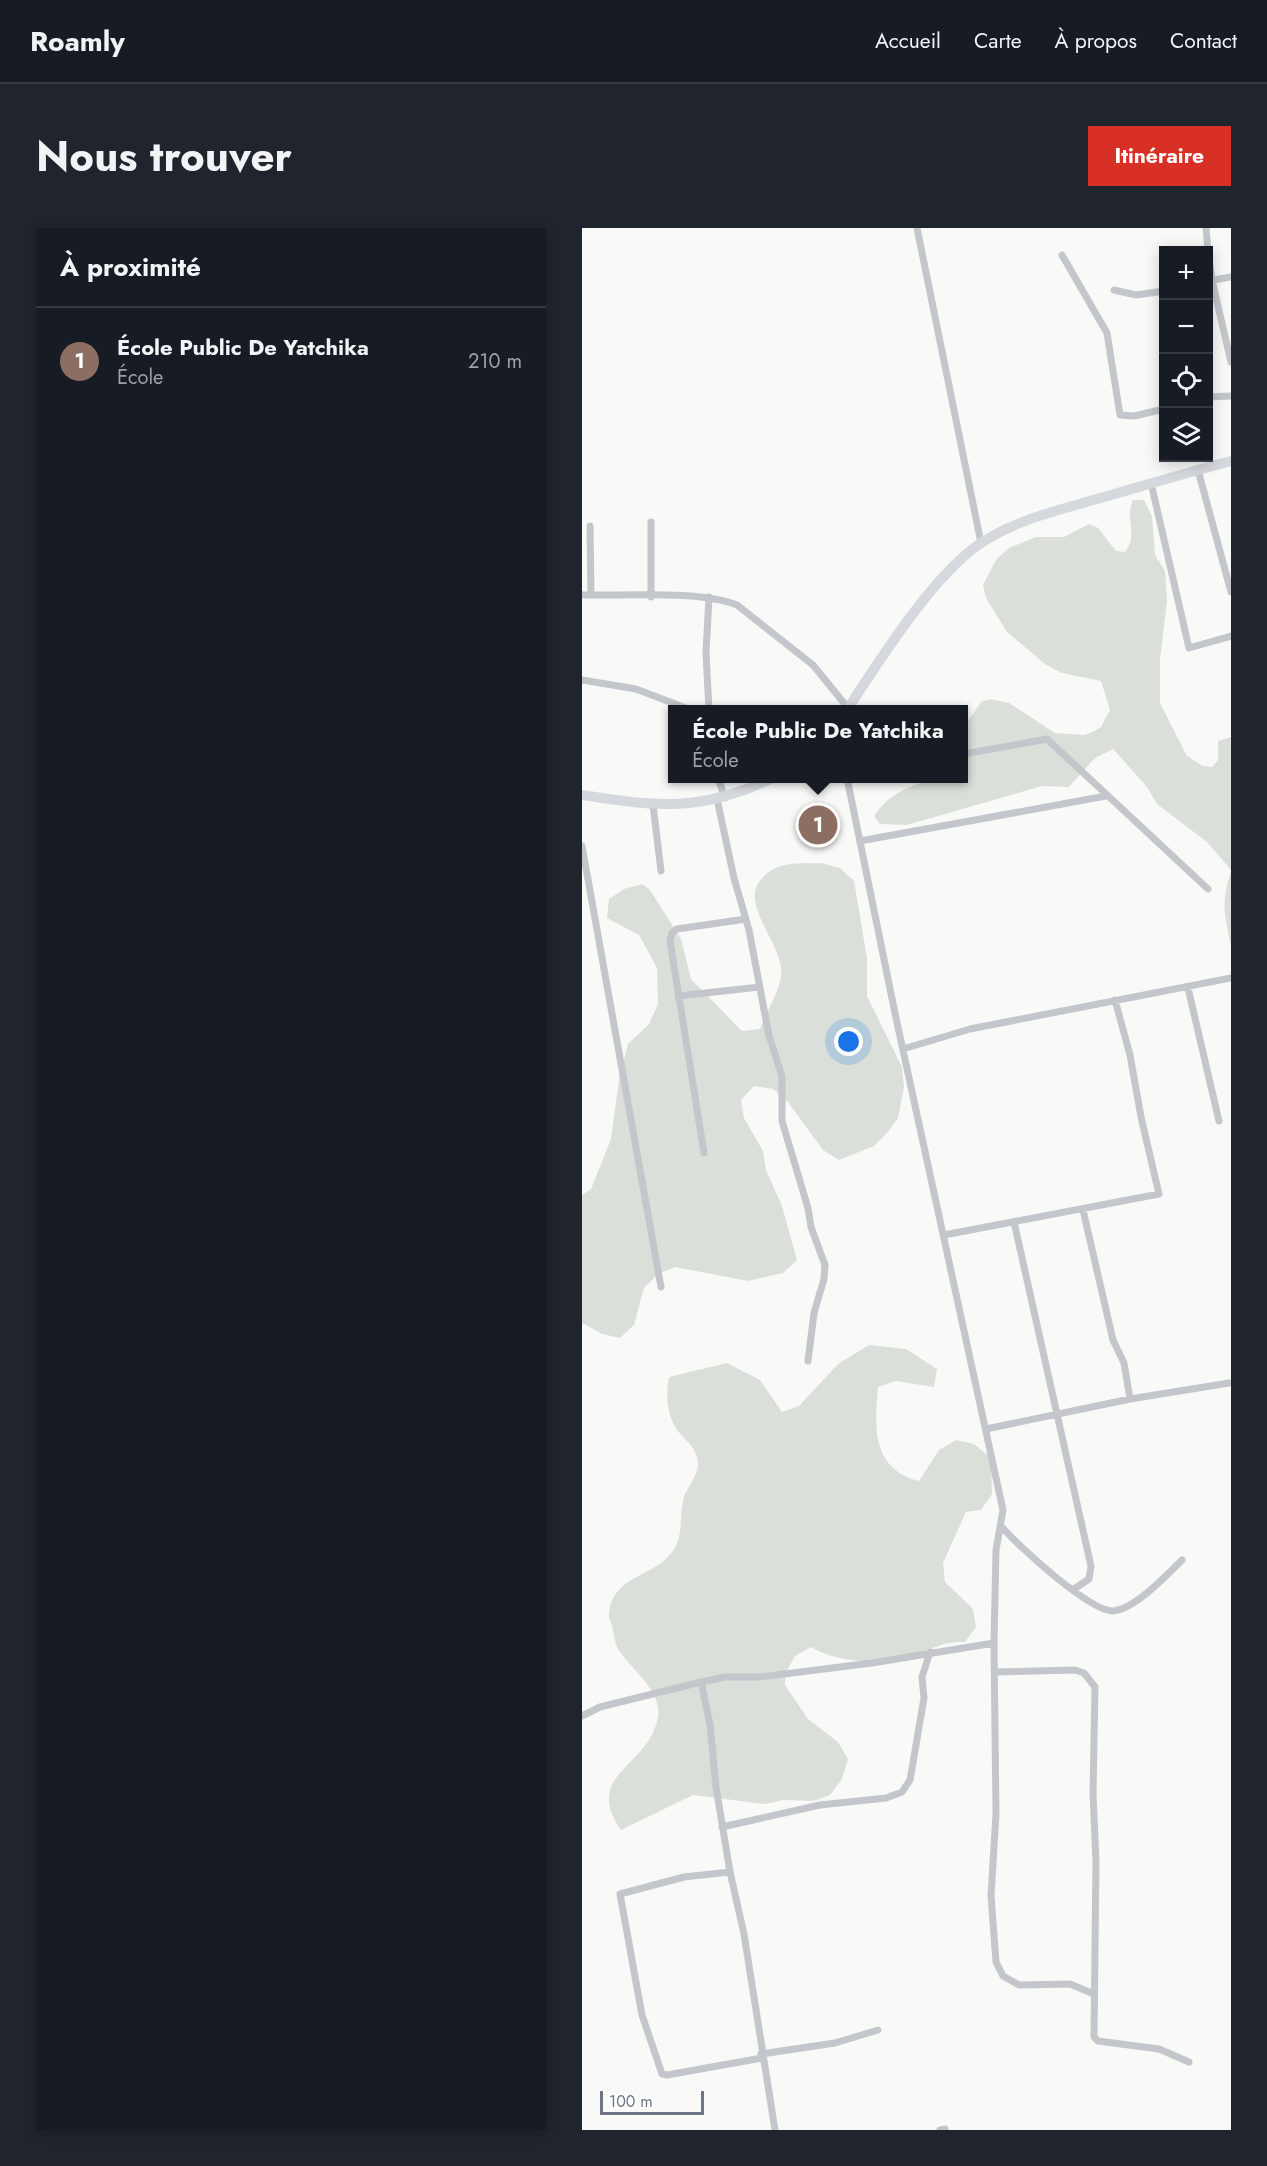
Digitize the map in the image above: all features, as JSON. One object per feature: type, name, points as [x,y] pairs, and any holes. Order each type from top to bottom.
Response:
[{"type":"main road","points":[[851,705],[884,655],[930,595],[959,561],[981,543],[1013,525],[1231,461]]},
{"type":"main road","points":[[582,795],[652,806],[721,799],[761,783]]},
{"type":"street","points":[[917,228],[981,543]]},
{"type":"street","points":[[1206,228],[1208,246]]},
{"type":"street","points":[[1062,255],[1107,333],[1120,415],[1134,416],[1159,410]]},
{"type":"street","points":[[1213,280],[1231,276]]},
{"type":"street","points":[[1114,290],[1136,295],[1159,292]]},
{"type":"street","points":[[1213,293],[1231,362]]},
{"type":"street","points":[[1213,397],[1231,396]]},
{"type":"street","points":[[1198,470],[1231,592]]},
{"type":"street","points":[[1151,483],[1189,648],[1231,636]]},
{"type":"street","points":[[651,522],[651,597]]},
{"type":"street","points":[[590,526],[591,596]]},
{"type":"street","points":[[582,595],[709,597],[737,605],[819,671],[845,705]]},
{"type":"street","points":[[709,597],[706,652],[709,705]]},
{"type":"street","points":[[582,680],[636,689],[678,705]]},
{"type":"street","points":[[968,753],[1047,739],[1208,889]]},
{"type":"street","points":[[719,783],[734,878],[746,919],[769,1036],[782,1076],[782,1121],[808,1208],[811,1227],[825,1264],[824,1279],[814,1313],[808,1361]]},
{"type":"street","points":[[848,783],[1003,1510],[996,1550],[994,1643],[995,1825],[991,1896],[996,1962],[1003,1976],[1019,1985],[1070,1984],[1094,1994]]},
{"type":"street","points":[[860,841],[1106,796]]},
{"type":"street","points":[[652,806],[661,871]]},
{"type":"street","points":[[582,846],[661,1287]]},
{"type":"street","points":[[704,1154],[670,941],[675,930],[746,919]]},
{"type":"street","points":[[903,1049],[970,1029],[1231,978]]},
{"type":"street","points":[[678,996],[760,987]]},
{"type":"street","points":[[1188,988],[1219,1121]]},
{"type":"street","points":[[944,1235],[1157,1196],[1160,1193],[1141,1117],[1128,1043],[1115,1000]]},
{"type":"street","points":[[1083,1210],[1113,1340],[1124,1363],[1130,1399]]},
{"type":"street","points":[[1014,1222],[1091,1566],[1089,1579],[1074,1589]]},
{"type":"street","points":[[986,1429],[1130,1399],[1229,1383]]},
{"type":"street","points":[[1001,1526],[1050,1574],[1103,1608],[1115,1611],[1154,1588],[1182,1560]]},
{"type":"street","points":[[582,1716],[600,1707],[725,1677],[759,1677],[994,1643]]},
{"type":"street","points":[[722,1827],[820,1805],[886,1798],[902,1792],[910,1780],[924,1698],[922,1677],[930,1652]]},
{"type":"street","points":[[995,1672],[1074,1670],[1083,1673],[1095,1687],[1094,2037],[1098,2040],[1160,2049],[1189,2062]]},
{"type":"street","points":[[700,1682],[710,1724],[722,1827],[744,1934],[775,2130]]},
{"type":"street","points":[[730,1872],[684,1877],[620,1894],[642,2015],[662,2074],[667,2075],[835,2043],[878,2030]]},
{"type":"shaded area","points":[[1133,500],[1144,500],[1152,516],[1155,555],[1165,571],[1167,600],[1160,660],[1160,703],[1187,756],[1203,766],[1212,767],[1218,760],[1218,741],[1231,737],[1231,870],[1207,842],[1157,804],[1147,787],[1113,749],[1095,758],[1069,787],[1042,786],[907,825],[880,824],[874,816],[883,805],[903,790],[922,783],[968,783],[968,721],[981,702],[990,699],[1009,703],[1055,733],[1084,735],[1101,727],[1110,710],[1101,681],[1062,673],[1045,664],[1007,632],[986,598],[983,585],[996,560],[1009,548],[1036,537],[1064,537],[1089,524],[1098,528],[1116,551],[1125,552],[1131,539]]},
{"type":"shaded area","points":[[821,863],[840,868],[854,881],[867,958],[867,996],[902,1067],[904,1087],[898,1118],[874,1146],[839,1160],[823,1150],[788,1102],[773,1089],[754,1086],[741,1100],[744,1118],[763,1151],[766,1170],[782,1206],[797,1260],[783,1273],[748,1281],[675,1267],[658,1274],[644,1288],[634,1325],[620,1338],[602,1334],[582,1323],[582,1195],[591,1189],[611,1139],[619,1080],[628,1044],[649,1024],[658,1004],[657,968],[639,935],[607,918],[609,899],[624,889],[642,884],[650,890],[681,939],[691,979],[742,1031],[760,1029],[775,997],[781,977],[781,966],[759,915],[755,892],[759,882],[772,870],[787,865]]},
{"type":"shaded area","points":[[1231,872],[1231,945],[1225,908]]},
{"type":"shaded area","points":[[869,1345],[906,1349],[937,1369],[934,1387],[896,1381],[878,1387],[876,1417],[879,1444],[884,1457],[892,1467],[919,1481],[939,1450],[956,1440],[974,1444],[991,1458],[992,1494],[981,1510],[966,1512],[943,1563],[945,1582],[973,1609],[976,1627],[965,1642],[945,1644],[890,1660],[849,1660],[811,1647],[795,1656],[785,1674],[785,1685],[808,1719],[838,1742],[848,1759],[842,1779],[830,1795],[813,1801],[783,1800],[765,1804],[693,1795],[621,1830],[611,1811],[609,1795],[613,1783],[652,1734],[658,1717],[658,1708],[651,1690],[618,1649],[609,1613],[613,1599],[620,1588],[653,1568],[673,1551],[679,1537],[684,1496],[698,1468],[695,1452],[670,1416],[667,1401],[669,1377],[727,1363],[760,1380],[782,1412],[799,1406],[838,1364]]},
{"type":"place","name":"École Public De Yatchika","points":[[818,825]]}]
